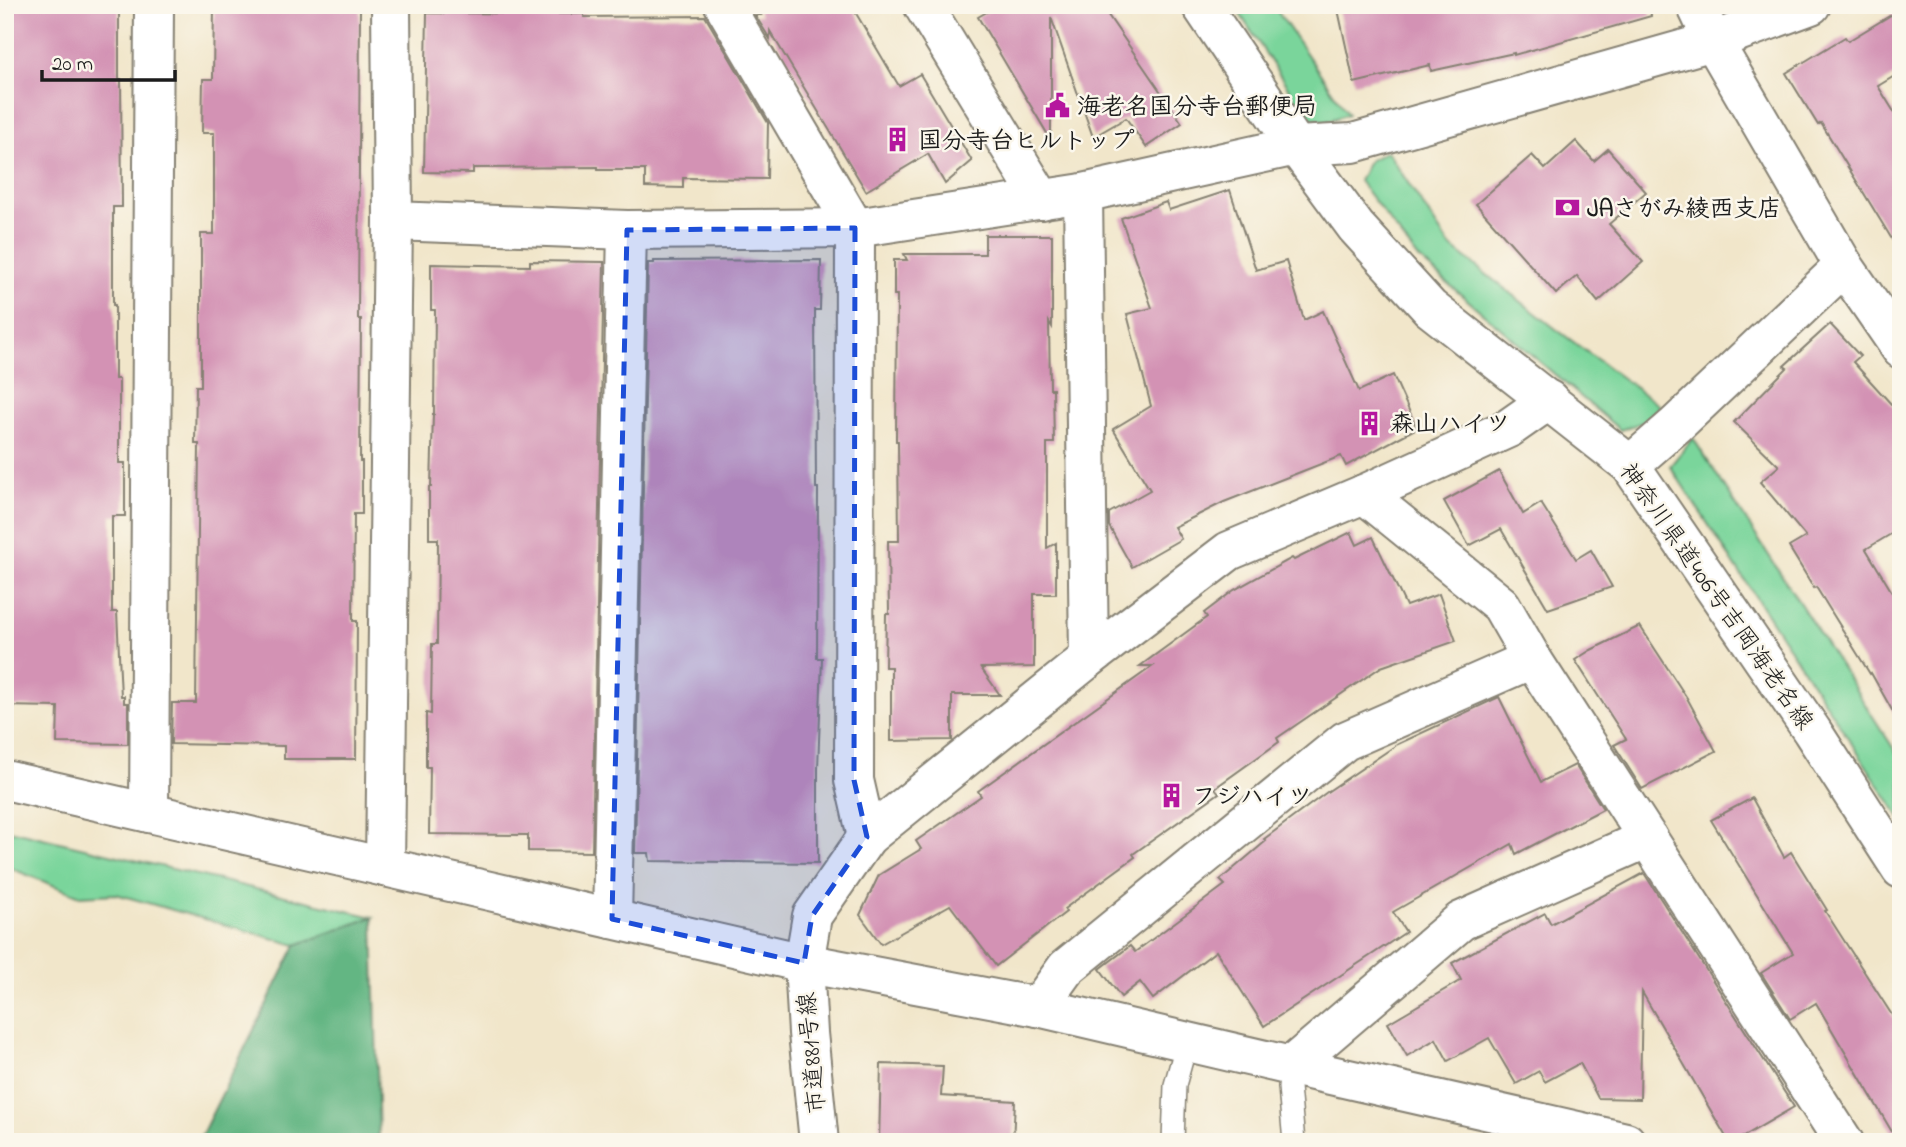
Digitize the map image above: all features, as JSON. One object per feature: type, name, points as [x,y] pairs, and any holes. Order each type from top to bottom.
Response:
[{"type":"street","points":[[149,813],[154,5]]},
{"type":"street","points":[[385,867],[393,220],[391,5]]},
{"type":"street","points":[[724,5],[855,228],[854,780],[867,837]]},
{"type":"street","points":[[922,5],[1042,200]]},
{"type":"street","name":"神奈川県道406号吉岡海老名線","points":[[1201,5],[1296,146],[1356,227],[1430,308],[1630,465],[1812,731],[1901,869]]},
{"type":"street","points":[[1696,5],[1713,41],[1844,266],[1901,349]]},
{"type":"street","points":[[393,220],[627,230],[855,228],[1042,200],[1296,146],[1353,143],[1713,41],[1811,5]]},
{"type":"street","points":[[1083,193],[1089,658]]},
{"type":"street","points":[[612,919],[627,230]]},
{"type":"street","points":[[1630,465],[1844,266]]},
{"type":"street","name":"市道881号線","points":[[818,1142],[804,963],[812,916],[867,837],[1089,658],[1229,551],[1364,495],[1509,428],[1549,400]]},
{"type":"street","points":[[1364,495],[1501,605],[1532,659],[1844,1142]]},
{"type":"street","points":[[1038,1007],[1066,968],[1345,741],[1532,659]]},
{"type":"street","points":[[5,780],[804,963],[1038,1007],[1626,1142]]},
{"type":"street","points":[[1292,1066],[1461,921],[1648,838]]},
{"type":"lane","points":[[1172,1142],[1175,1085],[1187,1042]]},
{"type":"lane","points":[[1292,1066],[1289,1087],[1294,1142]]},
{"type":"highlighted area","points":[[855,228],[854,780],[867,837],[812,916],[804,963],[612,919],[627,230]]},
{"type":"green space","points":[[1234,5],[1273,5],[1348,114],[1325,122],[1307,117]]},
{"type":"green space","points":[[1387,151],[1449,245],[1660,406],[1644,422],[1620,430],[1418,258],[1359,181],[1369,161]]},
{"type":"green space","points":[[1693,438],[1901,760],[1901,819],[1670,466]]},
{"type":"green space","points":[[5,829],[373,917],[296,945],[116,894],[80,896],[5,866]]},
{"type":"green space","points":[[373,917],[379,1142],[198,1142],[296,945]]},
{"type":"building","points":[[5,5],[119,5],[122,207],[113,207],[113,305],[115,379],[119,379],[119,463],[125,463],[125,516],[112,516],[112,612],[117,612],[121,696],[124,696],[124,703],[128,703],[128,744],[57,743],[58,707],[5,706]]},
{"type":"building","points":[[214,5],[360,8],[358,319],[361,319],[362,514],[354,514],[353,621],[357,621],[356,759],[284,759],[284,746],[171,744],[172,703],[196,703],[199,444],[195,444],[196,386],[201,386],[201,234],[214,234],[214,133],[202,133],[203,79],[213,79]]},
{"type":"building","points":[[755,5],[851,5],[899,86],[920,74],[972,161],[945,184],[928,154],[866,191],[770,31],[770,39],[755,15],[761,15]]},
{"type":"building","points":[[999,5],[1101,5],[1182,123],[1146,147],[1126,118],[1093,137],[1051,17],[1051,140],[978,17]]},
{"type":"building","points":[[1337,5],[1650,5],[1651,16],[1514,55],[1431,71],[1430,65],[1354,83]]},
{"type":"building","points":[[1901,9],[1901,72],[1878,86],[1901,123],[1901,254],[1821,123],[1818,125],[1786,73],[1845,37],[1848,41]]},
{"type":"building","points":[[427,13],[584,14],[584,17],[705,16],[768,123],[767,179],[683,178],[683,188],[645,187],[645,170],[598,170],[598,167],[473,168],[473,173],[424,172]]},
{"type":"building","name":"JAさがみ綾西支店","points":[[1576,141],[1594,161],[1608,149],[1646,192],[1609,224],[1643,262],[1598,302],[1577,276],[1556,294],[1476,204],[1532,155],[1545,169]]},
{"type":"building","points":[[1230,190],[1256,270],[1286,261],[1304,320],[1323,311],[1359,391],[1393,375],[1417,428],[1346,466],[1341,456],[1224,502],[1174,527],[1181,539],[1132,567],[1109,526],[1109,513],[1150,490],[1113,429],[1151,406],[1127,314],[1152,308],[1121,218],[1166,202],[1169,210]]},
{"type":"building","points":[[985,235],[1052,235],[1052,327],[1049,322],[1054,443],[1047,443],[1047,548],[1056,543],[1056,594],[1034,594],[1034,667],[981,668],[1000,695],[952,695],[952,740],[891,741],[891,667],[885,667],[886,614],[889,614],[888,541],[899,541],[896,441],[897,295],[894,295],[894,260],[907,260],[904,254],[985,254]]},
{"type":"building","points":[[821,260],[820,310],[815,310],[817,658],[822,658],[818,863],[650,861],[649,853],[635,853],[648,263]]},
{"type":"building","points":[[530,261],[604,262],[592,852],[528,851],[528,835],[429,834],[430,767],[426,767],[426,713],[431,714],[432,644],[437,644],[438,539],[429,539],[435,310],[431,310],[431,264],[530,266]]},
{"type":"building","points":[[1830,324],[1860,356],[1853,362],[1901,415],[1901,528],[1866,549],[1901,607],[1901,726],[1871,673],[1789,547],[1806,537],[1760,482],[1779,466],[1734,422],[1787,368],[1784,366]]},
{"type":"building","points":[[1499,471],[1523,514],[1541,503],[1576,559],[1591,550],[1612,587],[1548,609],[1501,529],[1469,546],[1444,501]]},
{"type":"building","points":[[1351,532],[1357,545],[1373,537],[1406,606],[1439,594],[1456,641],[1381,667],[1277,738],[1279,742],[1215,788],[1219,793],[1133,854],[1135,857],[1064,909],[1066,912],[996,966],[950,905],[881,944],[860,915],[879,875],[921,849],[916,841],[981,796],[978,791],[1153,666],[1140,666],[1207,617],[1204,613],[1234,590],[1292,558],[1294,560]]},
{"type":"building","points":[[1640,626],[1687,698],[1716,751],[1642,789],[1614,745],[1626,739],[1575,660]]},
{"type":"building","points":[[1499,697],[1541,782],[1575,765],[1603,809],[1516,854],[1512,844],[1393,912],[1406,932],[1264,1026],[1216,951],[1153,999],[1140,982],[1121,997],[1100,969],[1130,946],[1135,952],[1225,885],[1220,880],[1266,841],[1264,839],[1327,792],[1398,744]]},
{"type":"building","points":[[1752,798],[1784,857],[1791,852],[1827,910],[1825,911],[1901,1029],[1901,1142],[1898,1142],[1816,1003],[1790,1019],[1761,973],[1793,953],[1711,820]]},
{"type":"building","points":[[1644,873],[1794,1107],[1734,1142],[1729,1142],[1642,992],[1640,1099],[1598,1098],[1580,1063],[1545,1082],[1539,1071],[1516,1084],[1489,1038],[1448,1061],[1436,1039],[1407,1056],[1388,1023],[1461,980],[1452,963],[1545,913],[1551,924]]},
{"type":"building","points":[[881,1064],[943,1066],[941,1096],[1015,1101],[1013,1142],[879,1142]]},
{"type":"place","name":"海老名国分寺台郵便局","points":[[1057,106]]},
{"type":"place","name":"国分寺台ヒルトップ","points":[[898,140]]},
{"type":"place","name":"JAさがみ綾西支店","points":[[1567,208]]},
{"type":"place","name":"森山ハイツ","points":[[1370,423]]},
{"type":"place","name":"フジハイツ","points":[[1172,796]]}]
